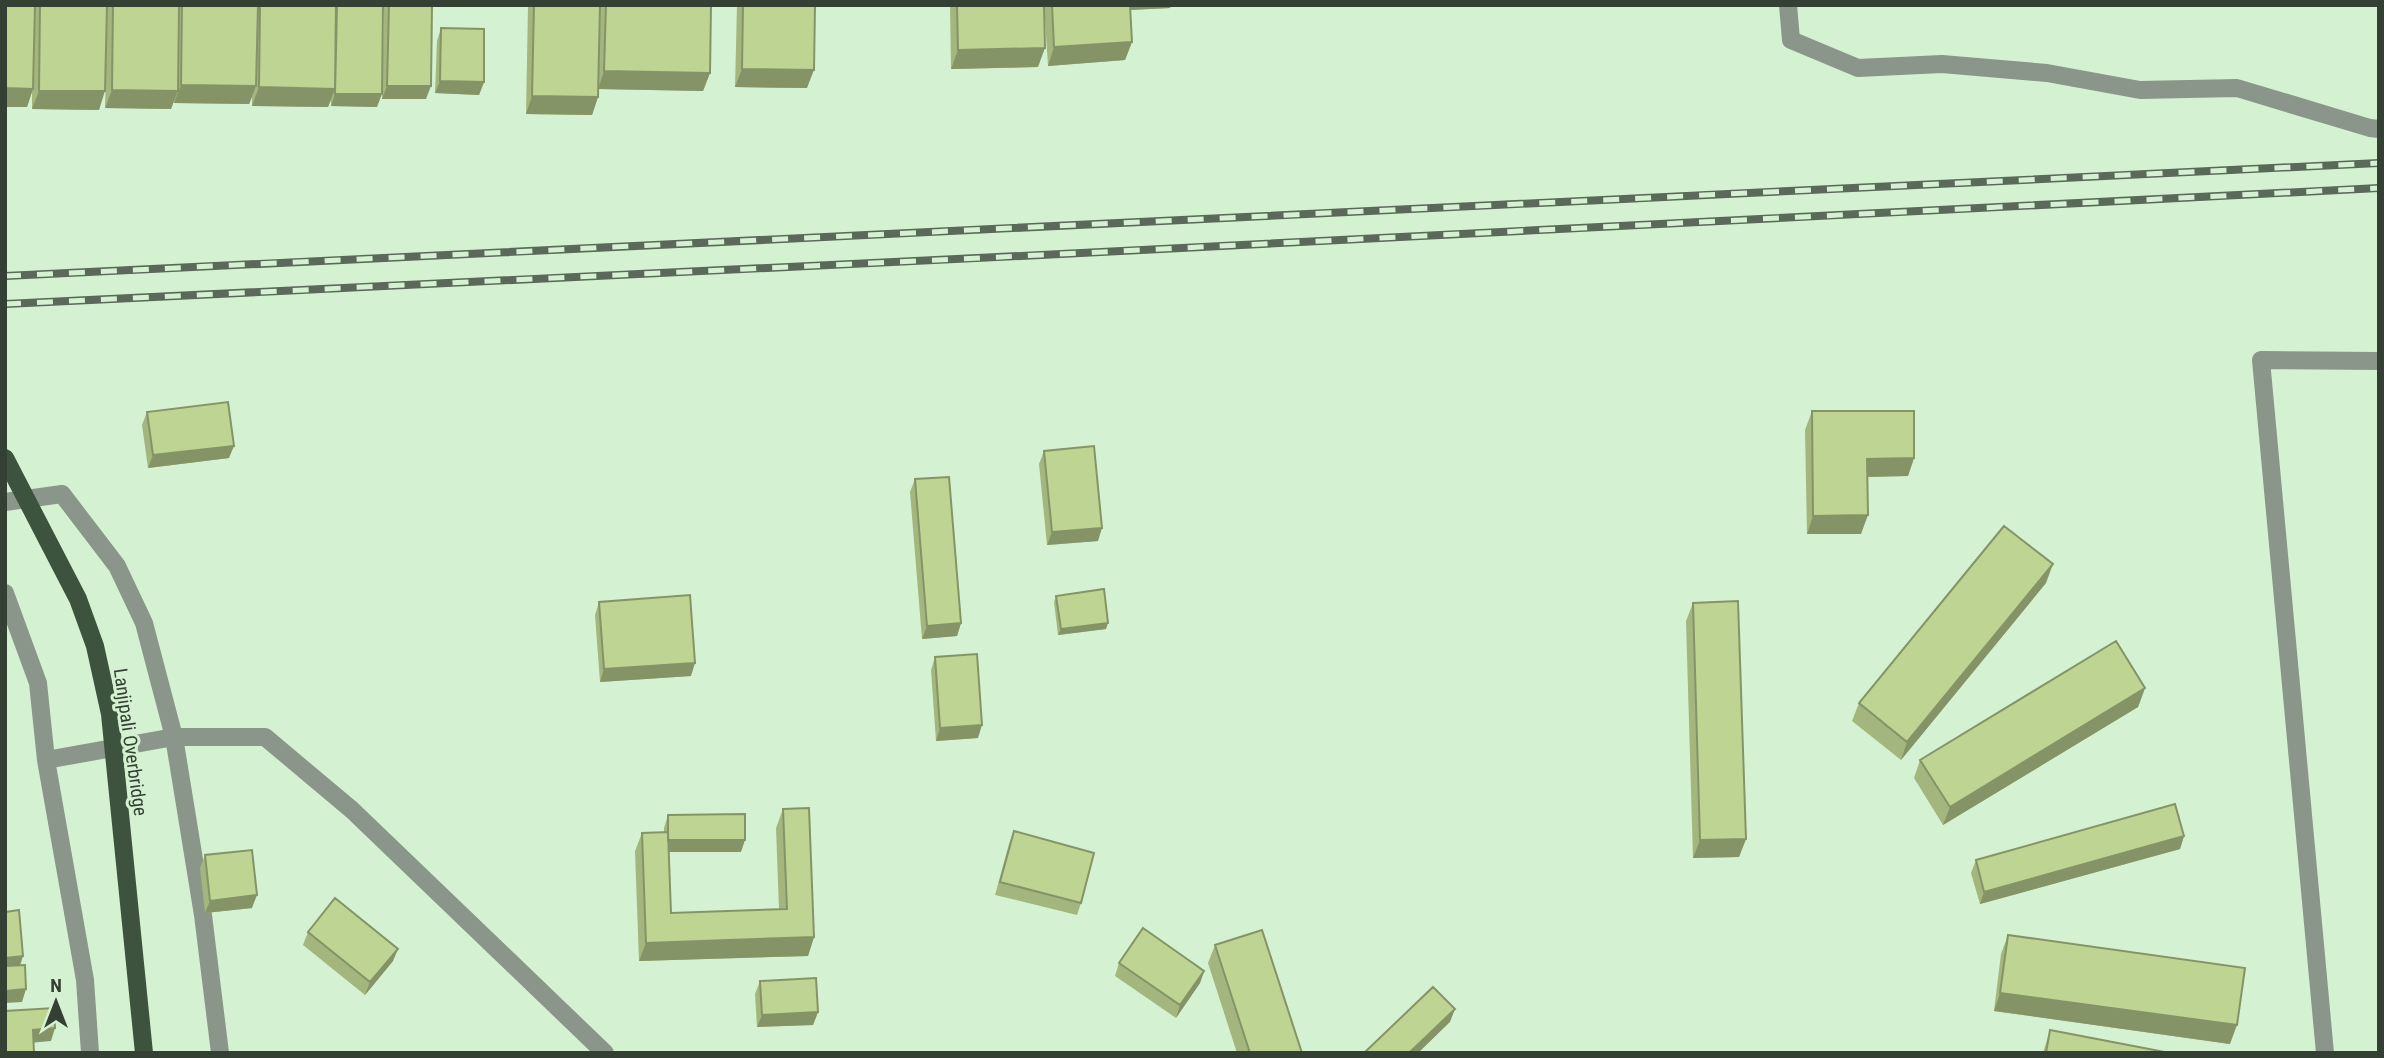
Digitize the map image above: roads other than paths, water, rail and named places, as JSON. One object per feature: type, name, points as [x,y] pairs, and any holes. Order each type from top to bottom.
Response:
[{"type":"main road","name":"Lanjipali Overbridge","points":[[5,458],[78,599],[95,646],[110,714],[144,1053]]},
{"type":"street","points":[[1788,5],[1791,40],[1858,68],[1942,64],[2047,73],[2140,90],[2237,88],[2379,129]]},
{"type":"street","points":[[2325,1053],[2262,360],[2379,361]]},
{"type":"street","points":[[5,502],[62,494],[117,566],[144,623],[174,737],[203,915],[220,1053]]},
{"type":"street","points":[[5,593],[38,683],[46,760],[85,979],[90,1053]]},
{"type":"street","points":[[46,760],[174,737],[265,737],[352,810],[605,1053]]},
{"type":"railway","points":[[5,276],[2379,163]]},
{"type":"railway","points":[[5,304],[2379,188]]}]
